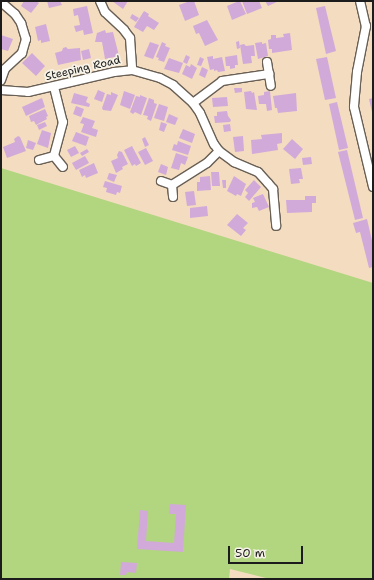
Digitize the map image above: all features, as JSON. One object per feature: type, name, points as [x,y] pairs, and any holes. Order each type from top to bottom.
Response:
[{"type":"street","points":[[100,1],[105,12],[124,30],[130,38],[132,70]]},
{"type":"street","points":[[360,1],[366,26],[357,72],[354,107],[373,187]]},
{"type":"street","points":[[1,80],[5,69],[22,52],[26,39],[21,23],[5,3]]},
{"type":"street","points":[[267,62],[271,86]]},
{"type":"street","name":"Steeping Road","points":[[1,90],[28,92],[114,72],[132,70],[160,78],[173,84],[193,103],[200,113],[214,144],[219,151],[234,162],[258,172],[268,182],[273,189],[276,226]]},
{"type":"street","points":[[193,103],[222,82],[269,74]]},
{"type":"street","points":[[54,87],[63,122],[54,156]]},
{"type":"street","points":[[172,185],[207,163],[219,151]]},
{"type":"street","points":[[39,160],[54,156]]},
{"type":"street","points":[[54,156],[63,167]]},
{"type":"street","points":[[161,181],[172,185]]},
{"type":"street","points":[[172,185],[173,197]]},
{"type":"green space","points":[[1,168],[373,283],[373,579],[270,579],[230,569],[229,579],[1,579]]},
{"type":"building","points":[[24,1],[36,1],[39,3],[31,13],[21,6]]},
{"type":"building","points":[[47,1],[60,1],[62,5],[49,8]]},
{"type":"building","points":[[112,1],[128,1],[123,9]]},
{"type":"building","points":[[194,1],[199,15],[185,21],[179,5]]},
{"type":"building","points":[[239,1],[246,14],[232,20],[227,6]]},
{"type":"building","points":[[242,1],[259,1],[262,8],[247,14]]},
{"type":"building","points":[[265,1],[279,1],[268,6]]},
{"type":"building","points":[[87,6],[93,33],[84,35],[83,30],[76,32],[74,26],[80,25],[78,15],[74,16],[73,9]]},
{"type":"building","points":[[325,6],[336,51],[326,54],[316,8]]},
{"type":"building","points":[[144,11],[149,14],[148,16],[159,23],[154,30],[147,26],[143,32],[134,27]]},
{"type":"building","points":[[132,14],[139,18],[136,22],[130,18]]},
{"type":"building","points":[[207,20],[218,40],[205,46],[199,33],[196,34],[193,26]]},
{"type":"building","points":[[46,24],[50,41],[41,43],[41,40],[38,41],[35,27]]},
{"type":"building","points":[[105,30],[106,33],[113,32],[119,56],[105,59],[102,42],[95,42],[97,33]]},
{"type":"building","points":[[290,33],[292,50],[272,53],[272,49],[269,49],[268,40],[271,39],[271,35],[276,35],[276,38],[284,37],[283,34]]},
{"type":"building","points":[[1,35],[13,39],[8,51],[1,49]]},
{"type":"building","points":[[239,41],[240,48],[237,49],[236,42]]},
{"type":"building","points":[[150,42],[159,45],[153,59],[144,56]]},
{"type":"building","points":[[162,42],[166,44],[165,46],[170,48],[164,62],[158,60],[159,58],[156,57]]},
{"type":"building","points":[[262,42],[262,44],[266,43],[268,56],[258,59],[255,43]]},
{"type":"building","points":[[244,44],[246,46],[254,45],[255,56],[251,56],[252,63],[243,64],[240,45]]},
{"type":"building","points":[[66,47],[68,49],[80,48],[81,60],[58,65],[55,53],[62,51],[63,48]]},
{"type":"building","points":[[89,49],[91,58],[83,60],[81,51]]},
{"type":"building","points":[[32,53],[45,66],[36,76],[22,63]]},
{"type":"building","points":[[186,55],[190,57],[187,64],[183,62]]},
{"type":"building","points":[[237,55],[238,65],[235,65],[235,68],[230,69],[230,66],[226,66],[225,57]]},
{"type":"building","points":[[213,56],[213,59],[222,57],[225,71],[218,72],[217,70],[214,71],[214,69],[210,70],[207,57]]},
{"type":"building","points":[[200,57],[204,59],[201,66],[197,65]]},
{"type":"building","points":[[327,57],[336,98],[325,100],[316,59]]},
{"type":"building","points":[[169,58],[183,63],[179,73],[164,69]]},
{"type":"building","points":[[191,64],[197,68],[192,79],[182,74],[186,65],[190,67]]},
{"type":"building","points":[[202,67],[208,70],[205,78],[199,75]]},
{"type":"building","points":[[234,88],[242,88],[242,92],[235,93]]},
{"type":"building","points":[[98,90],[105,93],[102,102],[94,99]]},
{"type":"building","points":[[124,91],[135,95],[130,109],[120,105]]},
{"type":"building","points":[[251,91],[252,93],[254,92],[257,110],[246,109],[244,92]]},
{"type":"building","points":[[270,91],[272,110],[267,111],[266,104],[259,104],[258,96],[264,95],[264,92]]},
{"type":"building","points":[[111,92],[118,95],[111,111],[103,110],[102,108],[107,94],[111,95]]},
{"type":"building","points":[[74,93],[88,97],[86,102],[90,104],[89,107],[71,103]]},
{"type":"building","points":[[296,93],[297,111],[278,113],[277,108],[275,108],[273,96]]},
{"type":"building","points":[[140,95],[147,98],[141,115],[135,112],[133,114],[130,112],[136,96],[140,97]]},
{"type":"building","points":[[227,97],[228,106],[213,107],[212,98]]},
{"type":"building","points":[[42,98],[45,107],[26,116],[22,107]]},
{"type":"building","points":[[149,98],[154,100],[154,103],[157,104],[151,121],[147,119],[148,116],[143,115]]},
{"type":"building","points":[[373,98],[373,112],[372,112],[369,99]]},
{"type":"building","points":[[337,102],[348,148],[339,150],[329,104]]},
{"type":"building","points":[[159,104],[168,107],[164,121],[154,118]]},
{"type":"building","points":[[76,106],[84,109],[81,117],[73,114]]},
{"type":"building","points":[[45,109],[48,116],[46,117],[47,119],[36,125],[34,121],[31,122],[29,116]]},
{"type":"building","points":[[227,111],[231,120],[230,122],[215,123],[214,116],[217,116],[217,112]]},
{"type":"building","points":[[169,114],[178,118],[175,125],[166,122]]},
{"type":"building","points":[[83,117],[95,121],[92,128],[98,130],[96,137],[81,132],[84,124],[80,123]]},
{"type":"building","points":[[45,122],[47,126],[39,130],[37,125]]},
{"type":"building","points":[[161,122],[167,124],[164,132],[159,130]]},
{"type":"building","points":[[230,124],[231,131],[224,132],[223,125]]},
{"type":"building","points":[[183,129],[195,134],[192,143],[179,138]]},
{"type":"building","points":[[42,130],[51,133],[48,148],[37,144]]},
{"type":"building","points":[[76,132],[89,137],[86,146],[72,141]]},
{"type":"building","points":[[282,133],[282,143],[277,144],[278,150],[252,154],[251,140],[262,139],[261,135]]},
{"type":"building","points":[[18,136],[20,137],[26,151],[7,158],[3,147],[15,142],[14,139]]},
{"type":"building","points":[[243,136],[244,151],[235,152],[233,137]]},
{"type":"building","points":[[145,137],[149,145],[145,147],[142,139]]},
{"type":"building","points":[[292,139],[303,149],[295,159],[283,149]]},
{"type":"building","points":[[28,140],[36,143],[33,150],[26,148]]},
{"type":"building","points":[[178,141],[191,146],[188,155],[172,150],[174,144],[177,145]]},
{"type":"building","points":[[75,146],[79,153],[71,157],[67,150]]},
{"type":"building","points":[[132,146],[141,163],[136,166],[135,164],[132,166],[124,150]]},
{"type":"building","points":[[146,148],[153,161],[145,165],[138,152]]},
{"type":"building","points":[[87,149],[89,152],[82,156],[80,153]]},
{"type":"building","points":[[347,150],[363,218],[355,220],[338,152]]},
{"type":"building","points":[[119,151],[122,152],[128,164],[116,173],[111,161],[118,158],[117,155]]},
{"type":"building","points":[[176,153],[188,157],[185,165],[181,163],[179,170],[171,168]]},
{"type":"building","points":[[85,156],[89,163],[76,170],[72,163]]},
{"type":"building","points":[[311,157],[312,164],[303,165],[302,158]]},
{"type":"building","points":[[94,163],[98,173],[86,178],[85,175],[82,177],[79,170]]},
{"type":"building","points":[[161,164],[168,167],[166,175],[158,172]]},
{"type":"building","points":[[301,168],[303,179],[299,179],[300,183],[291,184],[289,169]]},
{"type":"building","points":[[211,172],[219,172],[220,186],[212,186]]},
{"type":"building","points":[[109,173],[117,175],[114,182],[107,179]]},
{"type":"building","points":[[210,176],[211,190],[197,191],[197,182],[200,182],[200,177]]},
{"type":"building","points":[[234,176],[246,184],[241,196],[237,194],[236,196],[227,191]]},
{"type":"building","points":[[222,180],[226,180],[226,188],[223,188]]},
{"type":"building","points":[[254,180],[261,187],[249,201],[245,197],[248,193],[245,190]]},
{"type":"building","points":[[105,181],[122,186],[120,193],[117,192],[116,195],[106,192],[107,188],[103,187]]},
{"type":"building","points":[[194,191],[196,205],[187,206],[185,192]]},
{"type":"building","points":[[263,194],[269,207],[259,211],[257,207],[252,208],[252,203],[255,202],[253,198]]},
{"type":"building","points":[[305,196],[316,196],[316,203],[312,203],[312,212],[287,213],[286,200],[305,200]]},
{"type":"building","points":[[207,206],[208,216],[190,218],[190,208]]},
{"type":"building","points":[[237,214],[248,223],[243,228],[246,230],[241,236],[227,225]]},
{"type":"building","points":[[367,219],[373,245],[373,267],[369,268],[360,232],[356,233],[353,223]]},
{"type":"building","points":[[170,504],[186,505],[183,552],[137,549],[140,510],[148,511],[146,541],[174,543],[176,514],[169,514]]},
{"type":"building","points":[[121,562],[137,563],[136,573],[127,572],[126,575],[120,575]]}]
